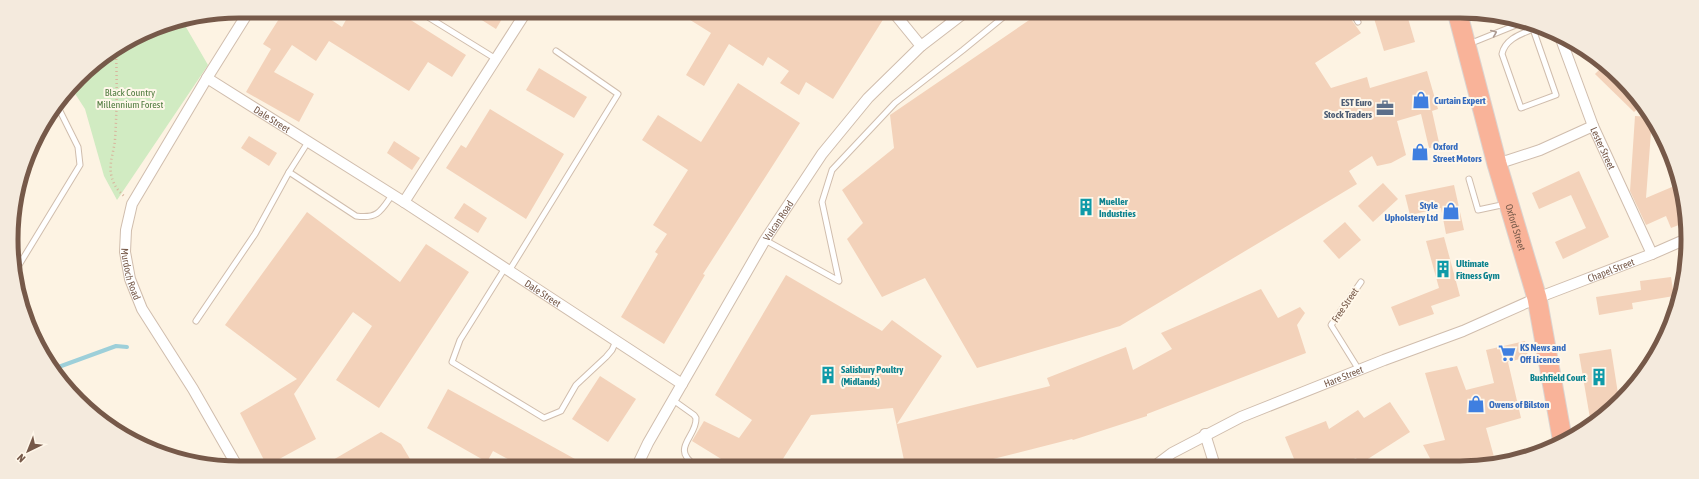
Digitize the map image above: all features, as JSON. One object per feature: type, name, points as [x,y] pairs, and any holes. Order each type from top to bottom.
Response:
[{"type":"highway","name":"Oxford Street","points":[[1459,18],[1497,164],[1537,298],[1562,435]]},
{"type":"street","points":[[207,78],[245,18]]},
{"type":"street","points":[[404,202],[522,18]]},
{"type":"street","points":[[898,18],[922,46]]},
{"type":"street","name":"Vulcan Road","points":[[639,461],[648,443],[765,240],[822,154],[868,98],[922,46],[958,18]]},
{"type":"street","name":"Lester Street","points":[[1563,44],[1593,126],[1652,254]]},
{"type":"street","name":"Dale Street","points":[[207,78],[392,194],[682,384]]},
{"type":"street","name":"Murdoch Road","points":[[207,78],[132,204],[126,230],[125,252],[130,279],[142,309],[193,389],[234,461]]},
{"type":"street","points":[[1497,164],[1540,150],[1593,126]]},
{"type":"street","name":"Chapel Street","points":[[1537,298],[1681,241]]},
{"type":"street","name":"Hare Street","points":[[1161,461],[1205,434],[1241,417],[1359,370],[1464,331],[1537,298]]},
{"type":"street","points":[[1205,434],[1213,461]]},
{"type":"lane","points":[[430,18],[496,59]]},
{"type":"lane","points":[[947,18],[953,22]]},
{"type":"lane","points":[[765,240],[839,281],[822,202],[832,170],[895,103],[1002,18]]},
{"type":"lane","points":[[1356,18],[1358,22]]},
{"type":"lane","points":[[1467,46],[1515,25]]},
{"type":"lane","points":[[1530,30],[1507,43],[1502,54],[1521,108],[1556,95],[1534,31]]},
{"type":"lane","points":[[556,51],[618,94],[507,270],[460,340],[452,362],[544,418],[561,411],[576,385],[612,350],[616,341]]},
{"type":"lane","points":[[19,264],[80,165],[78,148],[60,110]]},
{"type":"lane","points":[[196,320],[255,234],[289,172],[308,142]]},
{"type":"lane","points":[[289,172],[356,216],[368,217],[380,213],[392,194]]},
{"type":"lane","points":[[1469,179],[1478,210],[1509,203]]},
{"type":"lane","name":"Free Street","points":[[1359,370],[1331,326],[1361,282]]},
{"type":"lane","points":[[673,400],[696,418],[695,427],[686,441],[684,452],[689,461]]},
{"type":"path","points":[[116,55],[117,105],[115,142],[110,171],[113,182],[118,191],[132,204]]},
{"type":"green space","name":"Black Country Millennium Forest","points":[[185,25],[208,65],[117,200],[104,176],[85,109],[74,92],[93,73],[116,55],[142,41],[168,30]]},
{"type":"building","points":[[280,18],[328,18],[342,27],[347,18],[407,18],[466,55],[452,77],[428,62],[409,91],[329,41],[316,61],[292,45],[274,72],[314,94],[299,122],[246,92],[271,49],[263,44]]},
{"type":"building","points":[[479,18],[502,18],[496,29]]},
{"type":"building","points":[[687,18],[884,18],[833,99],[806,82],[799,95],[780,83],[789,71],[768,57],[763,66],[729,44],[704,86],[686,75],[711,33]]},
{"type":"building","name":"Mueller Industries","points":[[1032,18],[1350,18],[1361,33],[1315,63],[1331,88],[1367,77],[1370,88],[1427,71],[1438,109],[1432,111],[1440,147],[1429,148],[1421,114],[1397,121],[1406,155],[1391,163],[1377,166],[1372,156],[1349,171],[1357,184],[1120,326],[977,368],[925,278],[882,297],[847,239],[863,223],[842,190],[894,148],[890,115]]},
{"type":"building","points":[[1374,18],[1408,18],[1415,42],[1384,51]]},
{"type":"building","points":[[539,68],[587,97],[574,118],[526,90]]},
{"type":"building","points":[[1600,69],[1606,73],[1626,93],[1638,109],[1634,112],[1595,74]]},
{"type":"building","points":[[738,83],[800,123],[703,274],[705,275],[664,344],[621,317],[658,254],[655,252],[667,234],[653,225],[688,170],[642,140],[658,115],[701,142]]},
{"type":"building","points":[[490,109],[564,154],[526,219],[446,168],[461,145],[466,148]]},
{"type":"building","points":[[1635,116],[1644,117],[1651,129],[1646,198],[1674,186],[1681,224],[1671,228],[1666,216],[1646,225],[1630,191]]},
{"type":"building","points":[[249,136],[277,153],[269,166],[241,148]]},
{"type":"building","points":[[394,141],[420,158],[412,170],[387,153]]},
{"type":"building","points":[[1579,171],[1609,237],[1563,259],[1555,242],[1586,228],[1571,195],[1539,209],[1532,193]]},
{"type":"building","points":[[1383,183],[1398,199],[1373,222],[1358,206]]},
{"type":"building","name":"Style Upholstery Ltd","points":[[1454,185],[1464,230],[1446,234],[1441,208],[1410,215],[1405,195]]},
{"type":"building","points":[[464,203],[487,218],[478,233],[454,218]]},
{"type":"building","points":[[307,212],[400,282],[426,244],[469,272],[379,408],[336,380],[372,326],[353,312],[294,394],[316,439],[276,461],[264,461],[240,413],[297,379],[225,325]]},
{"type":"building","points":[[1345,222],[1361,240],[1339,259],[1323,241]]},
{"type":"building","points":[[1444,237],[1460,296],[1431,306],[1434,314],[1399,326],[1391,307],[1439,288],[1426,241]]},
{"type":"building","points":[[786,275],[882,331],[892,320],[942,356],[897,424],[1050,386],[1047,378],[1126,347],[1133,370],[1172,349],[1161,333],[1261,289],[1278,318],[1300,307],[1305,313],[1297,325],[1306,353],[1147,414],[1147,416],[1073,440],[1072,439],[985,461],[904,461],[893,408],[811,415],[782,461],[724,461],[692,441],[704,421],[739,438],[752,420],[715,395]]},
{"type":"building","points":[[1671,277],[1673,296],[1632,303],[1633,309],[1599,315],[1596,297],[1641,290],[1640,281]]},
{"type":"building","name":"Owens of Bilston","points":[[1525,341],[1528,357],[1508,362],[1521,418],[1486,428],[1494,458],[1474,461],[1431,461],[1423,445],[1445,440],[1425,373],[1457,366],[1466,390],[1494,383],[1486,350]]},
{"type":"building","name":"Bushfield Court","points":[[1611,349],[1618,394],[1606,406],[1590,418],[1579,354]]},
{"type":"building","points":[[600,376],[636,399],[608,442],[572,419]]},
{"type":"building","points":[[448,389],[579,461],[511,461],[493,451],[488,461],[485,461],[427,428]]},
{"type":"building","points":[[1390,402],[1410,432],[1365,461],[1358,461],[1356,458],[1348,461],[1295,461],[1285,437],[1326,421],[1329,429],[1358,410],[1364,418]]},
{"type":"building","points":[[381,432],[401,444],[411,461],[331,461]]},
{"type":"waterway","points":[[58,367],[116,346],[127,347]]},
{"type":"place","name":"Curtain Expert","points":[[1421,100]]},
{"type":"place","name":"EST Euro Stock Traders","points":[[1385,108]]},
{"type":"place","name":"Oxford Street Motors","points":[[1420,152]]},
{"type":"place","name":"Mueller Industries","points":[[1086,207]]},
{"type":"place","name":"Style Upholstery Ltd","points":[[1451,211]]},
{"type":"place","name":"Ultimate Fitness Gym","points":[[1443,269]]},
{"type":"place","name":"KS News and Off Licence","points":[[1507,353]]},
{"type":"place","name":"Salisbury Poultry (Midlands)","points":[[828,375]]},
{"type":"place","name":"Bushfield Court","points":[[1599,377]]},
{"type":"place","name":"Owens of Bilston","points":[[1476,404]]}]
